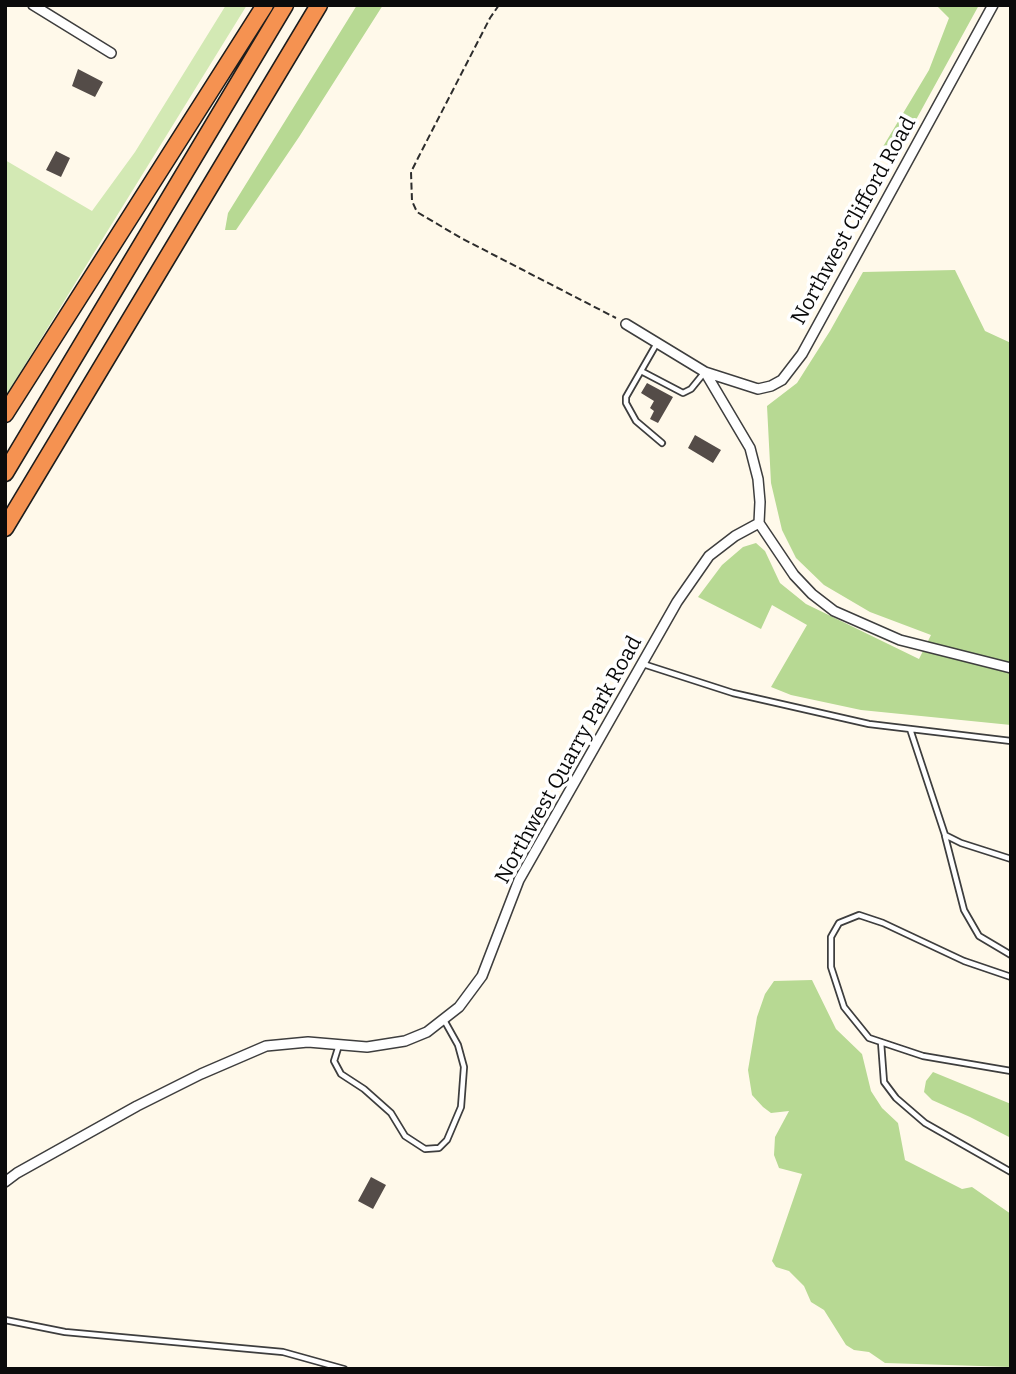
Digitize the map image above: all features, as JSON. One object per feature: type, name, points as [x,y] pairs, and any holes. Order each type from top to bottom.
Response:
[{"type":"highway","points":[[5,414],[265,5]]},
{"type":"highway","points":[[5,472],[285,5]]},
{"type":"highway","points":[[5,528],[319,5]]},
{"type":"street","points":[[33,5],[111,53]]},
{"type":"street","name":"Northwest Clifford Road","points":[[705,372],[758,389],[782,380],[792,368],[993,5]]},
{"type":"street","points":[[626,324],[705,372],[750,448],[758,479],[759,523],[794,575],[812,594],[834,611],[900,640],[1011,668]]},
{"type":"street","name":"Northwest Quarry Park Road","points":[[5,1182],[201,1073],[266,1046],[308,1042],[368,1047],[405,1041],[427,1032],[459,1007],[482,976],[519,880],[677,602],[709,556],[735,536],[759,523]]},
{"type":"lane","points":[[658,343],[626,397],[626,403],[636,421],[662,443]]},
{"type":"lane","points":[[641,370],[683,393],[691,389],[705,372]]},
{"type":"lane","points":[[642,663],[745,696],[869,724],[1011,741]]},
{"type":"lane","points":[[910,729],[945,835],[964,910],[979,936],[1011,955]]},
{"type":"lane","points":[[945,835],[961,844],[1011,859]]},
{"type":"lane","points":[[1011,977],[964,961],[883,923],[859,915],[839,923],[831,937],[831,967],[844,1007],[869,1038],[923,1056],[1011,1071]]},
{"type":"lane","points":[[338,1045],[334,1060],[341,1074],[364,1089],[391,1113],[405,1136],[425,1149],[439,1148],[447,1140],[461,1107],[464,1067],[458,1045],[444,1019]]},
{"type":"lane","points":[[881,1042],[884,1082],[896,1098],[925,1123],[1011,1172]]},
{"type":"lane","points":[[5,1320],[65,1332],[283,1352],[344,1369]]},
{"type":"path","points":[[499,5],[411,172],[412,201],[417,212],[461,238],[626,324]]},
{"type":"green space","points":[[226,5],[247,5],[5,397],[5,160],[92,211],[135,152]]},
{"type":"green space","points":[[357,5],[383,5],[236,230],[225,230],[228,213]]},
{"type":"green space","points":[[936,5],[979,5],[895,158],[881,150],[929,70],[949,18]]},
{"type":"green space","points":[[955,270],[985,331],[1011,343],[1011,725],[861,710],[791,695],[771,687],[807,625],[772,605],[761,629],[698,597],[722,565],[743,547],[756,543],[765,551],[780,583],[806,604],[919,659],[931,635],[870,612],[824,585],[796,558],[782,530],[771,483],[767,406],[797,383],[863,272]]},
{"type":"green space","points":[[812,980],[836,1029],[862,1054],[871,1091],[882,1108],[898,1123],[905,1160],[962,1189],[972,1187],[1011,1214],[1011,1367],[885,1363],[869,1352],[854,1350],[846,1345],[824,1310],[811,1302],[804,1286],[789,1271],[776,1267],[772,1261],[802,1174],[779,1168],[774,1155],[775,1137],[789,1111],[771,1113],[763,1107],[752,1095],[748,1070],[757,1017],[765,994],[774,981]]},
{"type":"green space","points":[[933,1072],[1011,1104],[1011,1138],[932,1100],[924,1092],[926,1081]]},
{"type":"building","points":[[78,69],[103,82],[95,97],[72,86]]},
{"type":"building","points":[[56,151],[70,158],[61,177],[46,170]]},
{"type":"building","points":[[647,383],[673,397],[658,423],[650,419],[654,411],[650,408],[654,401],[641,393]]},
{"type":"building","points":[[695,435],[721,450],[713,463],[688,448]]},
{"type":"building","points":[[371,1177],[386,1185],[373,1209],[358,1201]]}]
